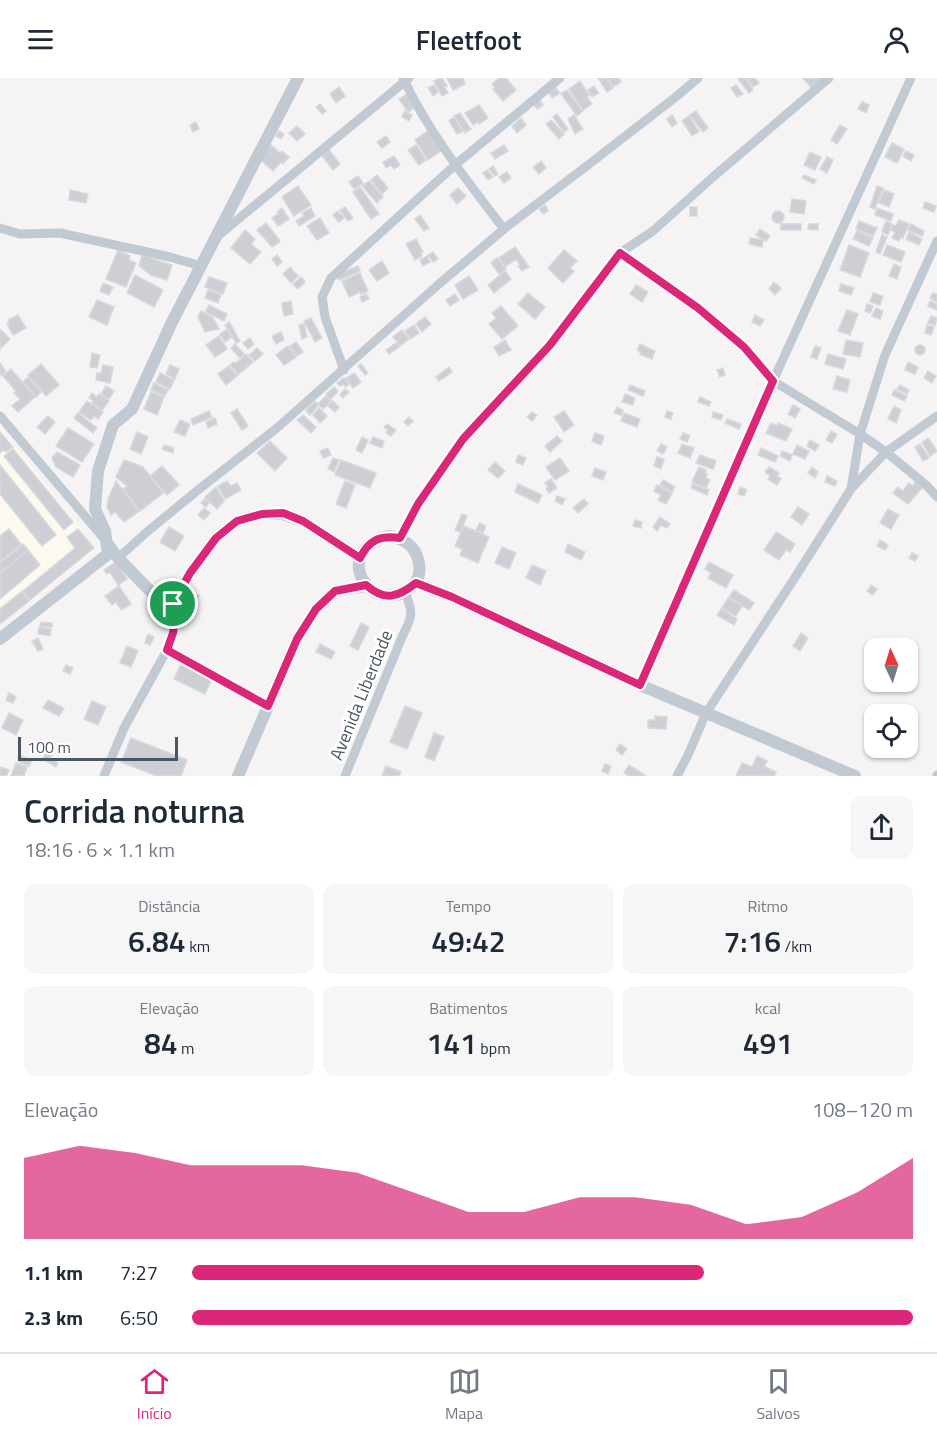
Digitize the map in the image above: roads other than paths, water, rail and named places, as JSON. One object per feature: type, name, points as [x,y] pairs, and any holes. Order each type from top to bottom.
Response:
[{"type":"street","points":[[0,639],[108,554],[105,531],[95,509],[98,471],[113,425],[132,409],[172,322],[298,78]]},
{"type":"street","points":[[344,370],[325,318],[322,297],[331,278],[455,165],[560,78]]},
{"type":"street","points":[[118,558],[148,531],[277,428],[504,229],[698,78]]},
{"type":"street","points":[[400,538],[418,504],[463,439],[550,345],[620,253],[654,231],[713,177],[829,78]]},
{"type":"street","points":[[640,685],[773,381],[911,78]]},
{"type":"street","points":[[217,236],[406,79],[455,165],[504,229]]},
{"type":"street","points":[[0,228],[20,234],[60,233],[201,266]]},
{"type":"street","points":[[851,489],[861,434],[885,355],[937,241]]},
{"type":"street","points":[[620,253],[698,308],[744,347],[773,381],[861,434],[886,452],[937,496]]},
{"type":"street","points":[[677,776],[706,713],[851,489],[886,452],[936,414]]},
{"type":"street","points":[[0,416],[118,558],[161,602],[173,604]]},
{"type":"street","points":[[104,776],[124,728],[167,650],[173,633],[175,617],[173,604],[190,573],[216,538],[237,521],[262,514],[283,513],[303,521],[360,558]]},
{"type":"street","points":[[390,536],[400,538],[415,551],[419,560],[416,583],[397,595],[380,595],[366,585],[361,577],[360,558],[371,542],[390,536]]},
{"type":"street","points":[[416,583],[452,597],[640,685],[855,776]]},
{"type":"street","points":[[238,776],[297,639],[316,609],[335,591],[366,585]]},
{"type":"street","name":"Avenida Liberdade","points":[[345,776],[411,619],[405,591]]},
{"type":"street","points":[[167,650],[268,706]]}]
